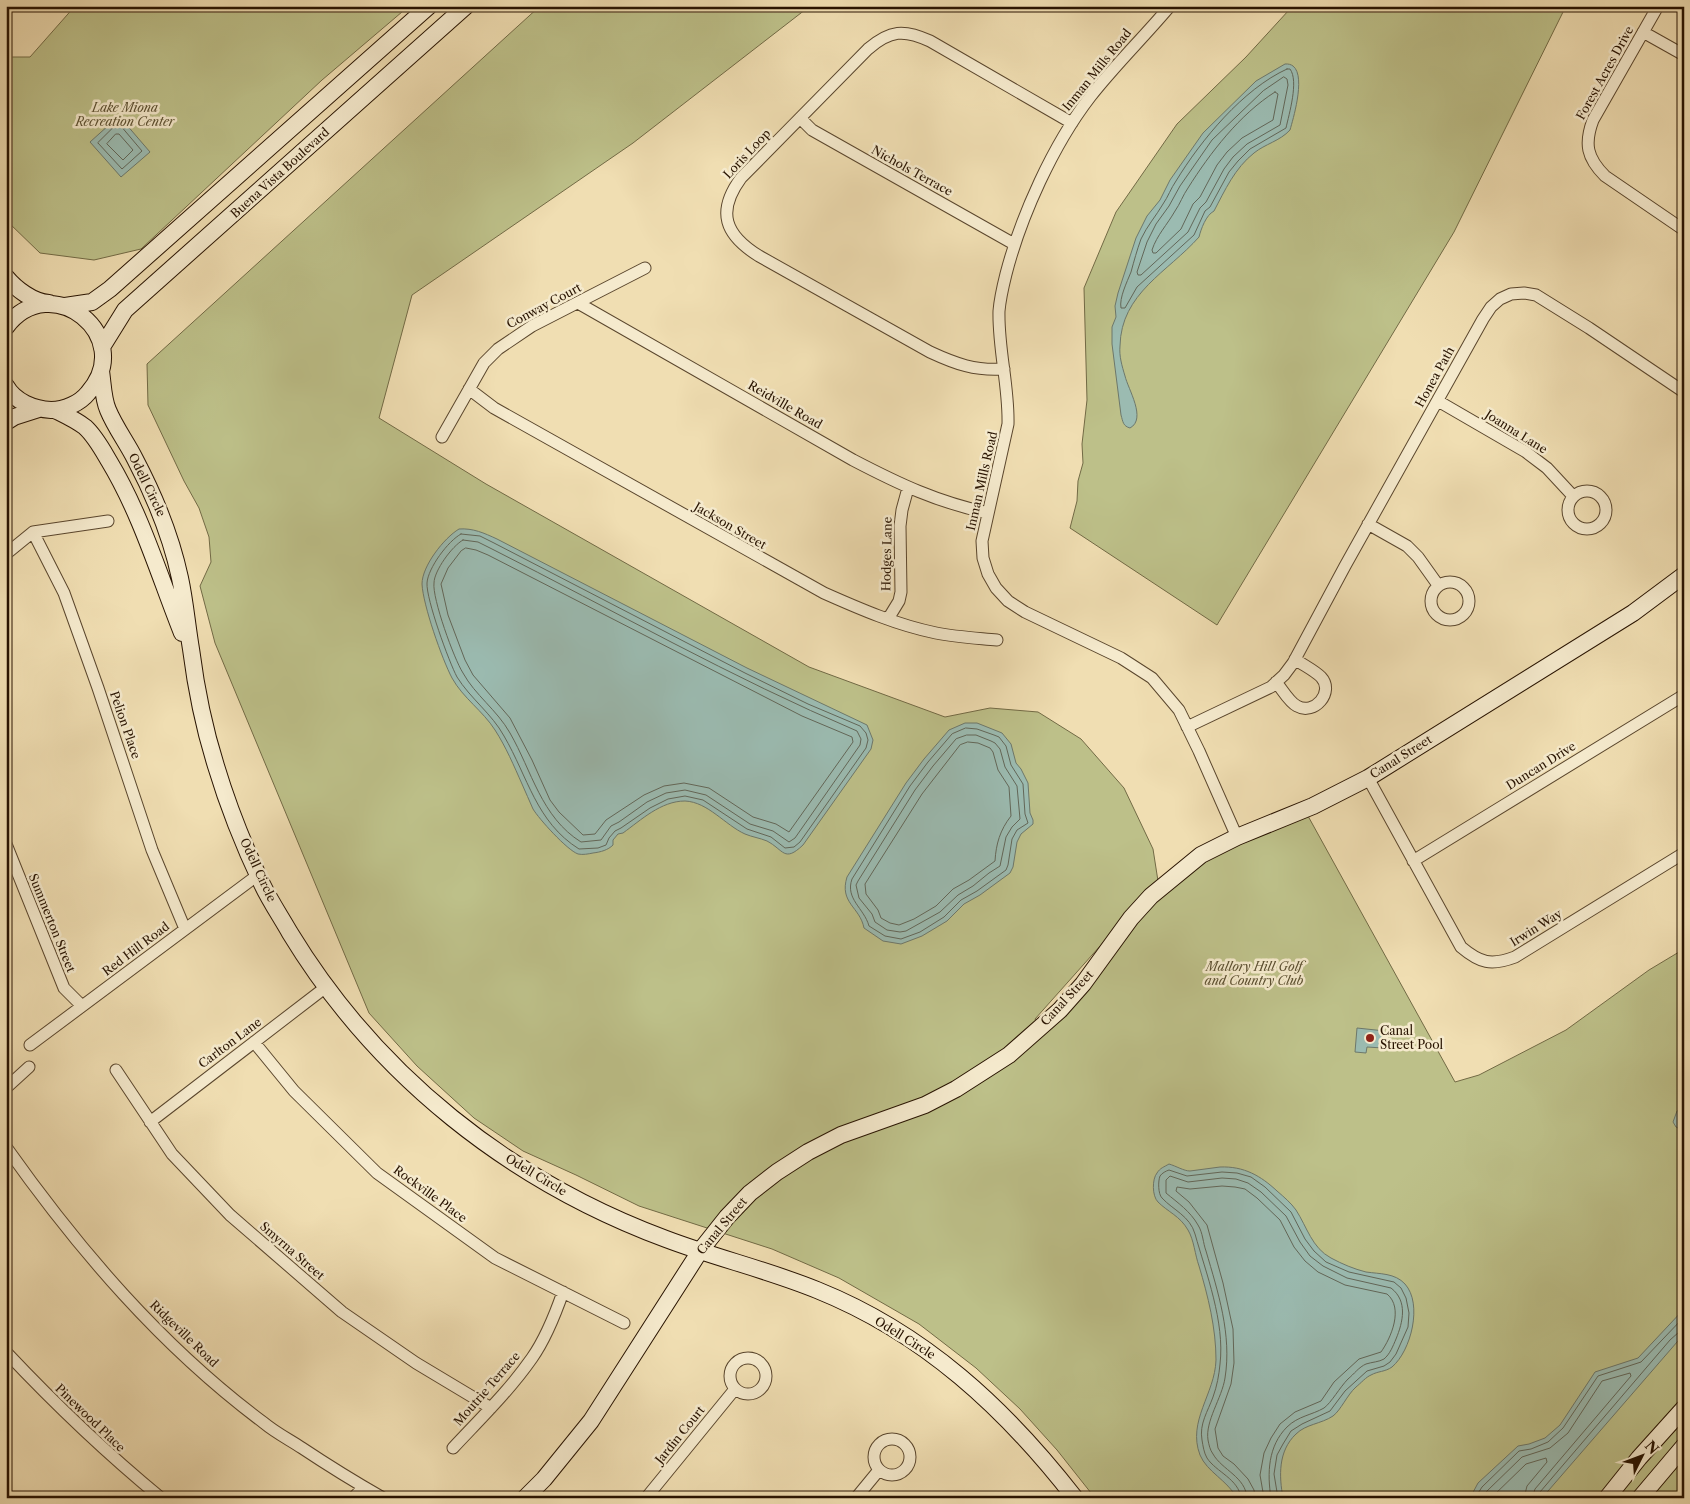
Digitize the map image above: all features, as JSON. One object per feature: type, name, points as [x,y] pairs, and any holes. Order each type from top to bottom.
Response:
[{"type":"street","name":"Buena Vista Boulevard","points":[[6,327],[24,310],[39,305],[92,302],[110,289],[428,6]]},
{"type":"street","name":"Buena Vista Boulevard","points":[[102,347],[125,310],[466,6]]},
{"type":"street","name":"Inman Mills Road","points":[[1170,6],[1108,74],[1072,123],[1040,183],[1014,244],[999,310],[1008,424],[982,541],[983,558],[992,581],[1008,601],[1025,612],[1121,658],[1152,678],[1169,697],[1188,727],[1237,837]]},
{"type":"street","name":"Forest Acres Drive","points":[[1658,6],[1593,120],[1587,143],[1590,156],[1596,168],[1684,230]]},
{"type":"street","name":"Loris Loop","points":[[1004,369],[974,369],[954,363],[930,352],[759,256],[744,247],[735,236],[728,221],[726,206],[731,191],[741,178],[868,49],[889,35],[901,32],[915,34],[930,41],[1072,123]]},
{"type":"street","points":[[1643,32],[1684,55]]},
{"type":"street","name":"Nichols Terrace","points":[[800,118],[812,130],[1014,244]]},
{"type":"street","name":"Conway Court","points":[[442,437],[484,363],[498,349],[532,326],[645,268]]},
{"type":"street","points":[[6,277],[24,293],[44,303],[60,305],[79,312],[90,321],[98,334],[102,347],[102,371],[95,386],[84,398],[71,406],[47,409],[6,422]]},
{"type":"street","name":"Honea Path","points":[[1188,727],[1255,696],[1271,687],[1284,676],[1491,307],[1500,299],[1511,294],[1524,293],[1536,295],[1684,392]]},
{"type":"street","name":"Reidville Road","points":[[578,303],[853,460],[908,488],[941,501],[988,513]]},
{"type":"street","name":"Odell Circle","points":[[102,371],[107,408],[136,461],[167,527],[181,580],[192,661],[203,719],[215,764],[229,804],[258,875],[309,963],[341,1008],[380,1051],[450,1118],[540,1180],[588,1206],[662,1238],[818,1290],[857,1308],[940,1360],[981,1393],[1020,1432],[1075,1498]]},
{"type":"street","points":[[6,386],[22,402],[47,409]]},
{"type":"street","name":"Jackson Street","points":[[469,390],[494,408],[824,594],[888,619],[935,633],[964,638],[997,640]]},
{"type":"street","name":"Joanna Lane","points":[[1438,401],[1526,452],[1546,468],[1573,496]]},
{"type":"street","name":"Odell Circle","points":[[47,409],[72,418],[86,428],[116,472],[147,541],[192,661]]},
{"type":"street","name":"Hodges Lane","points":[[888,619],[899,601],[901,592],[900,526],[908,488]]},
{"type":"street","points":[[6,554],[33,532],[108,521]]},
{"type":"street","points":[[1368,524],[1407,546],[1423,563],[1438,585]]},
{"type":"street","name":"Pelion Place","points":[[33,532],[64,593],[152,850],[185,929]]},
{"type":"street","name":"Canal Street","points":[[525,1498],[544,1479],[591,1421],[700,1251],[750,1193],[777,1172],[808,1152],[841,1135],[925,1105],[956,1089],[1009,1055],[1060,1010],[1083,984],[1132,918],[1151,896],[1200,855],[1237,837],[1313,806],[1368,778],[1633,613],[1684,575]]},
{"type":"street","points":[[1276,682],[1296,705],[1302,708],[1310,708],[1322,700],[1325,685],[1322,678],[1295,659]]},
{"type":"street","name":"Duncan Drive","points":[[1414,861],[1684,695]]},
{"type":"street","name":"Irwin Way","points":[[1368,778],[1461,947],[1472,956],[1487,963],[1501,963],[1514,958],[1684,852]]},
{"type":"street","name":"Summerton Street","points":[[6,844],[64,988],[82,1006]]},
{"type":"street","name":"Red Hill Road","points":[[30,1046],[258,875]]},
{"type":"street","name":"Carlton Lane","points":[[150,1122],[326,987]]},
{"type":"street","name":"Rockville Place","points":[[254,1042],[294,1091],[377,1173],[495,1258],[624,1322]]},
{"type":"street","points":[[6,1088],[29,1067]]},
{"type":"street","name":"Smyrna Street","points":[[116,1070],[172,1154],[230,1215],[342,1312],[416,1363],[491,1408]]},
{"type":"street","name":"Ridgeville Road","points":[[6,1147],[40,1194],[104,1274],[163,1336],[214,1382],[265,1424],[383,1498]]},
{"type":"street","name":"Moutrie Terrace","points":[[453,1448],[491,1408],[533,1357],[553,1320],[563,1292]]},
{"type":"street","name":"Pinewood Place","points":[[6,1352],[52,1401],[120,1465],[161,1498]]},
{"type":"street","name":"Jardin Court","points":[[646,1498],[735,1389]]},
{"type":"street","points":[[1607,1498],[1639,1458],[1684,1408]]},
{"type":"street","points":[[1640,1498],[1684,1446]]},
{"type":"street","points":[[856,1498],[879,1470]]},
{"type":"street","points":[[353,1498],[364,1487]]},
{"type":"green space","name":"Lake Miona Recreation Center","points":[[75,6],[409,6],[322,80],[141,249],[94,260],[40,253],[8,222],[6,217],[6,57],[30,57]]},
{"type":"green space","name":"Mallory Hill Golf and Country Club","points":[[540,6],[810,6],[633,143],[412,295],[379,418],[486,484],[809,667],[945,717],[990,708],[1038,712],[1081,739],[1124,788],[1153,849],[1158,881],[1035,1019],[1043,1034],[1156,900],[1204,861],[1223,850],[1308,816],[1455,1082],[1479,1075],[1566,1030],[1649,970],[1684,949],[1684,1498],[1095,1498],[1057,1450],[1020,1409],[976,1368],[919,1324],[839,1278],[772,1249],[639,1206],[523,1151],[474,1118],[417,1066],[369,1013],[215,643],[200,586],[211,562],[209,537],[199,508],[148,405],[147,364]]},
{"type":"green space","points":[[1311,6],[1566,6],[1454,232],[1217,625],[1070,528],[1077,501],[1078,481],[1083,463],[1082,444],[1087,400],[1084,288],[1116,212],[1177,124],[1246,57],[1289,10]]},
{"type":"water","points":[[1285,64],[1293,66],[1299,80],[1297,102],[1290,130],[1282,137],[1254,153],[1241,165],[1214,211],[1206,219],[1199,237],[1148,285],[1137,297],[1128,312],[1122,328],[1120,354],[1137,411],[1135,424],[1130,428],[1126,426],[1121,415],[1112,344],[1112,327],[1116,317],[1115,306],[1118,293],[1136,238],[1147,216],[1160,200],[1170,180],[1203,133],[1256,81]]},
{"type":"water","points":[[119,116],[150,152],[121,177],[90,142]]},
{"type":"water","points":[[459,529],[474,530],[497,539],[747,668],[867,725],[873,740],[871,749],[803,845],[792,853],[784,853],[767,841],[738,830],[701,805],[685,801],[668,804],[652,812],[623,833],[618,834],[613,840],[613,845],[602,851],[578,854],[561,841],[533,809],[510,757],[495,730],[452,678],[434,632],[423,593],[423,577],[435,553]]},
{"type":"water","points":[[965,723],[977,723],[1002,733],[1011,744],[1016,763],[1028,783],[1030,813],[1033,824],[1021,834],[1017,842],[1013,867],[1010,873],[964,904],[947,921],[922,936],[901,944],[883,941],[864,928],[846,893],[847,877],[906,783],[924,759],[949,730]]},
{"type":"water","name":"Canal Street Pool","points":[[1357,1028],[1385,1031],[1383,1048],[1367,1047],[1366,1053],[1355,1052]]},
{"type":"water","points":[[1684,1108],[1684,1126],[1678,1128],[1673,1122],[1677,1111]]},
{"type":"water","points":[[1169,1164],[1190,1171],[1229,1167],[1252,1173],[1271,1186],[1292,1205],[1310,1237],[1324,1254],[1366,1272],[1397,1278],[1405,1284],[1410,1293],[1414,1315],[1409,1339],[1399,1360],[1389,1369],[1365,1379],[1353,1390],[1333,1416],[1304,1428],[1290,1441],[1281,1464],[1283,1498],[1237,1498],[1228,1486],[1207,1466],[1200,1455],[1197,1431],[1214,1372],[1216,1360],[1215,1336],[1208,1300],[1190,1234],[1185,1225],[1158,1202],[1155,1196],[1153,1188],[1155,1176],[1159,1170]]},
{"type":"water","points":[[1684,1309],[1684,1334],[1542,1498],[1470,1498],[1478,1483],[1518,1446],[1545,1438],[1560,1425],[1595,1372],[1638,1358]]},
{"type":"place","name":"Canal Street Pool","points":[[1370,1038]]}]
